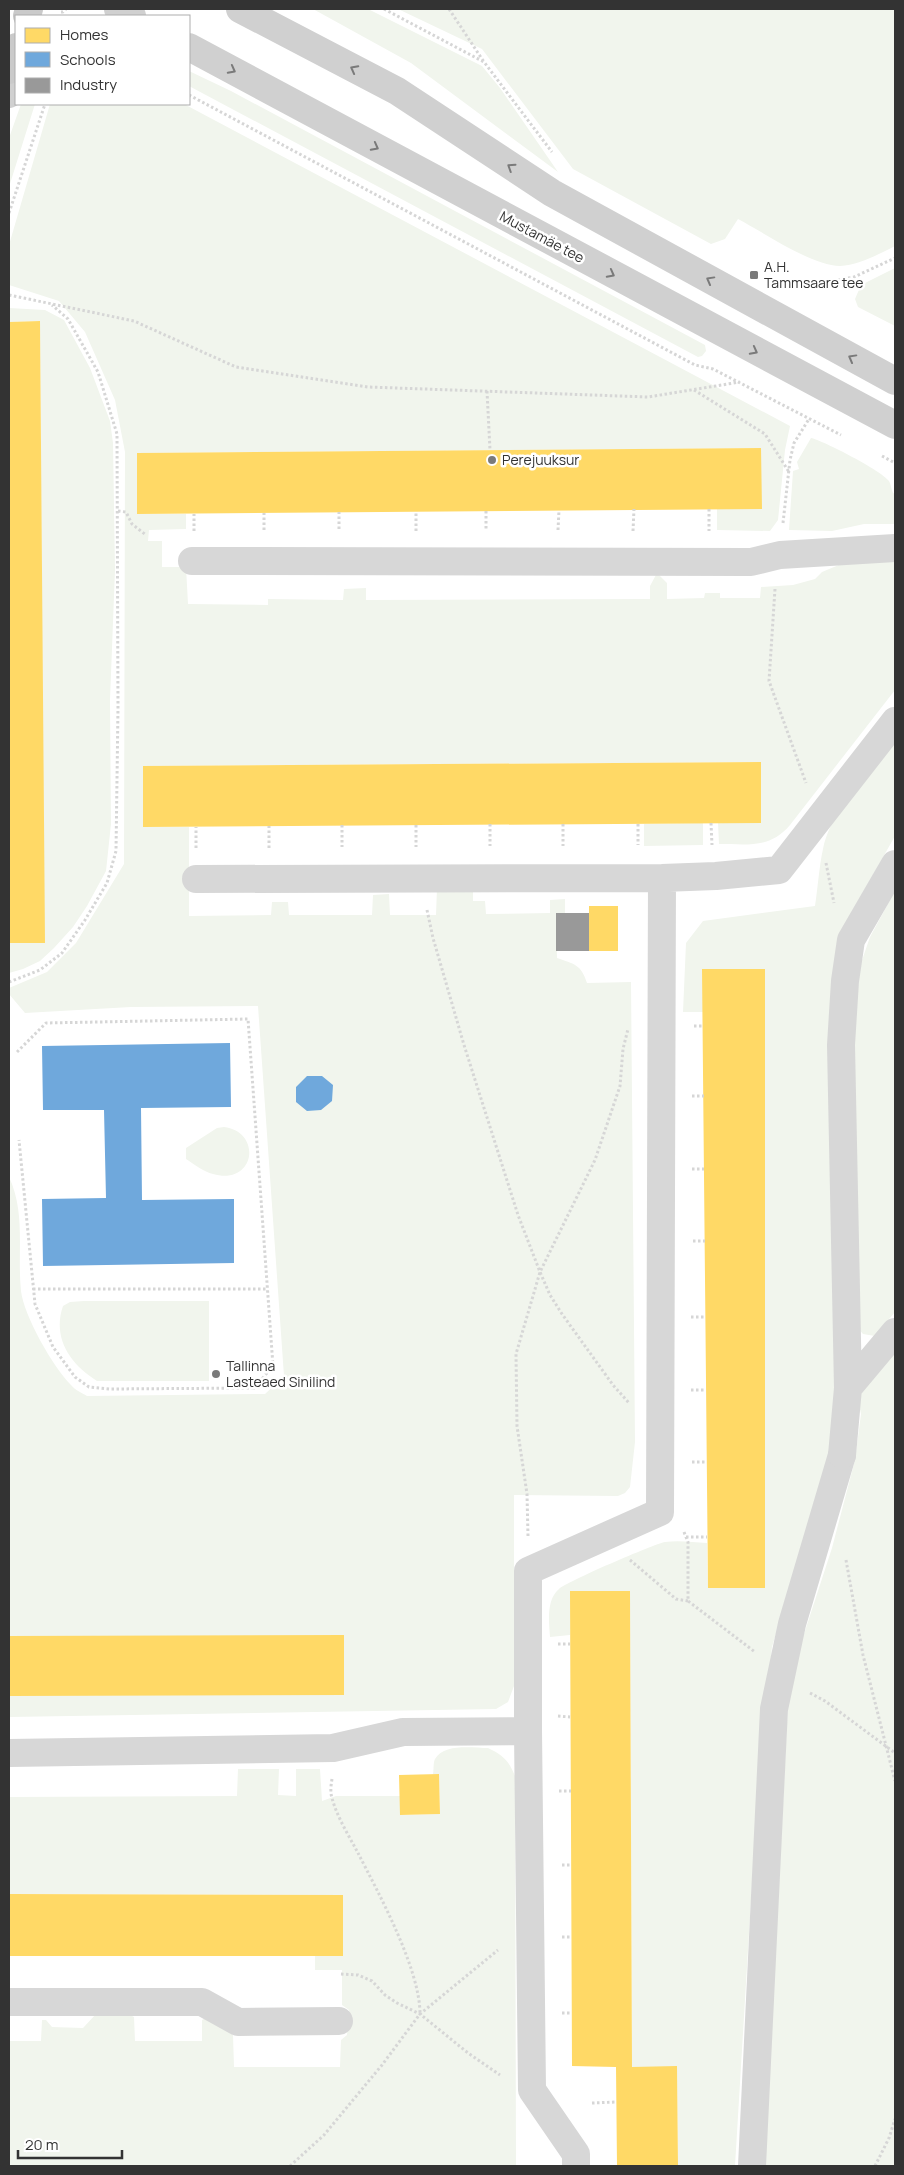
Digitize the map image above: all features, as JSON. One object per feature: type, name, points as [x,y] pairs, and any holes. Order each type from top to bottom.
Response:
[{"type":"main road","points":[[118,9],[130,15]]},
{"type":"main road","points":[[240,9],[397,91],[552,193],[895,381]]},
{"type":"main road","name":"Mustamäe tee","points":[[190,48],[895,425]]},
{"type":"main road","points":[[9,70],[15,50]]},
{"type":"street","points":[[193,548],[751,562],[780,555],[895,548]]},
{"type":"street","points":[[196,879],[662,878],[716,876],[779,870],[895,721]]},
{"type":"street","points":[[752,2166],[774,1709],[792,1624],[842,1455],[848,1388],[841,1045],[850,940],[895,864]]},
{"type":"street","points":[[576,2166],[576,2154],[532,2090],[529,1933],[528,1571],[660,1512],[662,878]]},
{"type":"street","points":[[848,1388],[895,1332]]},
{"type":"street","points":[[9,1753],[333,1748],[403,1732],[528,1731]]},
{"type":"street","points":[[9,2002],[202,2002],[238,2022],[338,2021]]},
{"type":"path","points":[[384,9],[484,62]]},
{"type":"path","points":[[449,9],[484,62],[553,154]]},
{"type":"path","points":[[190,96],[696,365],[713,369],[740,382],[841,435]]},
{"type":"path","points":[[9,213],[44,105]]},
{"type":"path","points":[[795,294],[786,289],[854,277],[895,258]]},
{"type":"path","points":[[9,295],[134,321],[236,367],[368,387],[648,397],[740,382]]},
{"type":"path","points":[[9,982],[40,970],[62,953],[85,920],[107,883],[116,851],[118,708],[117,434],[98,372],[68,319],[52,305]]},
{"type":"path","points":[[694,390],[765,434],[789,472]]},
{"type":"path","points":[[487,391],[490,450]]},
{"type":"path","points":[[782,530],[794,443],[809,419]]},
{"type":"path","points":[[633,536],[634,509]]},
{"type":"path","points":[[709,509],[709,535]]},
{"type":"path","points":[[558,536],[559,510]]},
{"type":"path","points":[[118,511],[126,512],[132,524],[146,535]]},
{"type":"path","points":[[486,511],[486,536]]},
{"type":"path","points":[[338,537],[339,512]]},
{"type":"path","points":[[416,512],[416,537]]},
{"type":"path","points":[[264,513],[264,538]]},
{"type":"path","points":[[193,548],[194,514]]},
{"type":"path","points":[[775,586],[769,681],[807,786]]},
{"type":"path","points":[[711,823],[712,848]]},
{"type":"path","points":[[490,824],[490,849]]},
{"type":"path","points":[[563,824],[563,849]]},
{"type":"path","points":[[638,824],[638,849]]},
{"type":"path","points":[[342,825],[342,850]]},
{"type":"path","points":[[416,825],[416,850]]},
{"type":"path","points":[[196,826],[196,851]]},
{"type":"path","points":[[269,826],[269,851]]},
{"type":"path","points":[[825,857],[841,935],[850,940]]},
{"type":"path","points":[[428,878],[427,915],[452,1004],[518,1215],[540,1272],[562,1314],[627,1401],[636,1408],[660,1408]]},
{"type":"path","points":[[17,1052],[46,1023],[248,1019],[273,1366],[254,1388],[110,1389],[90,1387],[74,1377],[53,1347],[35,1304],[19,1140]]},
{"type":"path","points":[[528,1571],[527,1494],[517,1426],[516,1354],[540,1272],[595,1160],[620,1086],[623,1049],[630,1022]]},
{"type":"path","points":[[33,1289],[267,1289]]},
{"type":"path","points":[[660,1512],[683,1532],[688,1542],[688,1601]]},
{"type":"path","points":[[686,1537],[707,1537]]},
{"type":"path","points":[[845,1554],[863,1655],[895,1781]]},
{"type":"path","points":[[624,1556],[676,1599],[688,1601],[792,1682],[825,1701],[895,1753]]},
{"type":"path","points":[[333,1748],[331,1796],[414,1976],[420,2004],[420,2014]]},
{"type":"path","points":[[290,2166],[324,2134],[382,2065],[420,2014],[480,1966],[515,1933],[529,1933]]},
{"type":"path","points":[[341,1974],[358,1975],[372,1980],[385,1995],[397,2004],[420,2014],[476,2059],[516,2085],[532,2090]]},
{"type":"path","points":[[592,2103],[616,2102]]},
{"type":"path","points":[[875,2166],[889,2138],[895,2119]]},
{"type":"shaded area","points":[[313,9],[368,9],[482,66],[500,88],[558,172],[411,63]]},
{"type":"shaded area","points":[[398,9],[895,9],[895,246],[854,264],[829,265],[802,255],[738,219],[725,239],[711,244],[573,169],[482,49]]},
{"type":"shaded area","points":[[190,71],[231,91],[705,345],[706,351],[702,356],[698,357],[190,87]]},
{"type":"shaded area","points":[[21,105],[35,105],[9,187],[9,138]]},
{"type":"shaded area","points":[[50,105],[186,105],[790,426],[785,450],[778,520],[770,531],[717,530],[717,509],[760,448],[137,453],[137,514],[186,514],[186,529],[149,530],[148,541],[162,541],[162,567],[186,567],[188,604],[268,605],[268,599],[343,600],[344,589],[366,588],[366,600],[650,599],[650,586],[657,573],[667,583],[667,599],[704,598],[705,593],[720,593],[720,598],[760,598],[761,587],[793,585],[815,579],[822,572],[846,562],[895,559],[895,690],[790,825],[782,833],[766,842],[758,844],[719,844],[718,823],[761,823],[760,762],[143,766],[143,827],[189,827],[189,916],[271,915],[272,902],[288,902],[289,915],[372,915],[373,895],[389,894],[390,915],[436,915],[437,888],[473,888],[473,901],[485,901],[486,914],[550,913],[550,900],[565,899],[565,913],[556,914],[557,958],[579,968],[587,983],[631,982],[635,1442],[630,1487],[625,1493],[618,1496],[514,1495],[514,1686],[508,1702],[496,1709],[9,1717],[9,1177],[14,1191],[19,1219],[20,1276],[23,1301],[40,1341],[64,1377],[77,1390],[87,1396],[265,1394],[284,1376],[258,1006],[131,1007],[25,1013],[9,994],[9,988],[47,972],[76,943],[124,864],[125,452],[115,400],[85,332],[59,301],[9,285],[9,245]]},
{"type":"shaded area","points":[[895,268],[895,326],[858,307],[855,299],[861,285]]},
{"type":"shaded area","points":[[9,308],[45,310],[64,320],[90,368],[110,421],[113,443],[115,570],[110,700],[111,824],[106,871],[73,927],[54,948],[40,961],[9,973],[9,943],[44,943],[40,321],[9,322]]},
{"type":"shaded area","points":[[811,438],[876,470],[889,481],[895,494],[895,524],[864,524],[832,531],[789,530],[793,471],[799,469],[797,462]]},
{"type":"shaded area","points":[[895,737],[895,836],[845,924],[839,1375],[834,1437],[772,1647],[759,1767],[735,2166],[678,2166],[677,2067],[632,2067],[630,1591],[570,1591],[570,1635],[550,1637],[550,1605],[555,1594],[565,1585],[628,1556],[670,1541],[707,1543],[708,1588],[765,1587],[765,969],[703,969],[703,1012],[683,1012],[686,943],[703,921],[815,906],[823,849],[834,819],[853,790]]},
{"type":"shaded area","points":[[703,823],[703,845],[644,846],[644,824]]},
{"type":"shaded area","points":[[895,891],[895,1312],[875,1336],[863,1334],[857,1327],[853,1042],[860,966],[870,937]]},
{"type":"shaded area","points":[[224,1127],[236,1131],[245,1138],[249,1147],[249,1157],[245,1166],[238,1172],[227,1176],[213,1174],[186,1159],[186,1148],[217,1128]]},
{"type":"shaded area","points":[[209,1301],[209,1381],[97,1381],[71,1358],[62,1339],[60,1329],[63,1306],[70,1302]]},
{"type":"shaded area","points":[[895,1348],[895,2166],[765,2166],[788,1703],[803,1637],[832,1548],[855,1460],[861,1414],[857,1395]]},
{"type":"shaded area","points":[[452,1748],[488,1748],[505,1759],[515,1776],[516,2166],[9,2166],[9,2041],[41,2041],[42,2020],[46,2020],[52,2027],[83,2028],[96,2014],[130,2015],[134,2017],[135,2041],[202,2041],[202,2020],[207,2017],[233,2035],[234,2067],[340,2067],[341,2040],[347,2035],[349,2010],[342,2005],[342,1970],[315,1970],[315,1956],[343,1956],[343,1898],[339,1895],[9,1894],[9,1797],[237,1796],[238,1769],[279,1769],[278,1795],[296,1796],[296,1769],[320,1769],[322,1801],[336,1796],[400,1796],[400,1815],[440,1814],[439,1775],[433,1774],[435,1759],[439,1754]]},
{"type":"building: Homes","points":[[40,321],[45,943],[9,943],[9,322]]},
{"type":"building: Homes","points":[[761,448],[762,509],[137,514],[137,453]]},
{"type":"building: Homes","points":[[761,762],[761,823],[143,827],[143,766]]},
{"type":"building: Homes","points":[[589,906],[618,906],[618,951],[589,951]]},
{"type":"building: Homes","points":[[702,969],[765,969],[765,1588],[708,1588]]},
{"type":"building: Homes","points":[[570,1591],[630,1591],[632,2067],[677,2066],[678,2166],[617,2166],[616,2067],[572,2066]]},
{"type":"building: Homes","points":[[344,1635],[344,1695],[9,1696],[9,1636]]},
{"type":"building: Homes","points":[[439,1774],[440,1814],[400,1815],[399,1775]]},
{"type":"building: Homes","points":[[9,1894],[343,1895],[343,1956],[9,1956]]},
{"type":"building: Schools","points":[[230,1043],[231,1107],[141,1108],[142,1200],[234,1199],[234,1263],[43,1266],[42,1199],[106,1198],[104,1110],[43,1110],[42,1046]]},
{"type":"building: Schools","points":[[307,1076],[322,1076],[333,1085],[332,1101],[321,1110],[307,1111],[296,1102],[296,1087]]},
{"type":"building: Industry","points":[[556,913],[589,913],[589,951],[556,951]]},
{"type":"place","name":"A.H. Tammsaare tee","points":[[754,275]]},
{"type":"place","name":"Perejuuksur","points":[[492,460]]},
{"type":"place","name":"Tallinna Lasteaed Sinilind","points":[[216,1374]]}]
